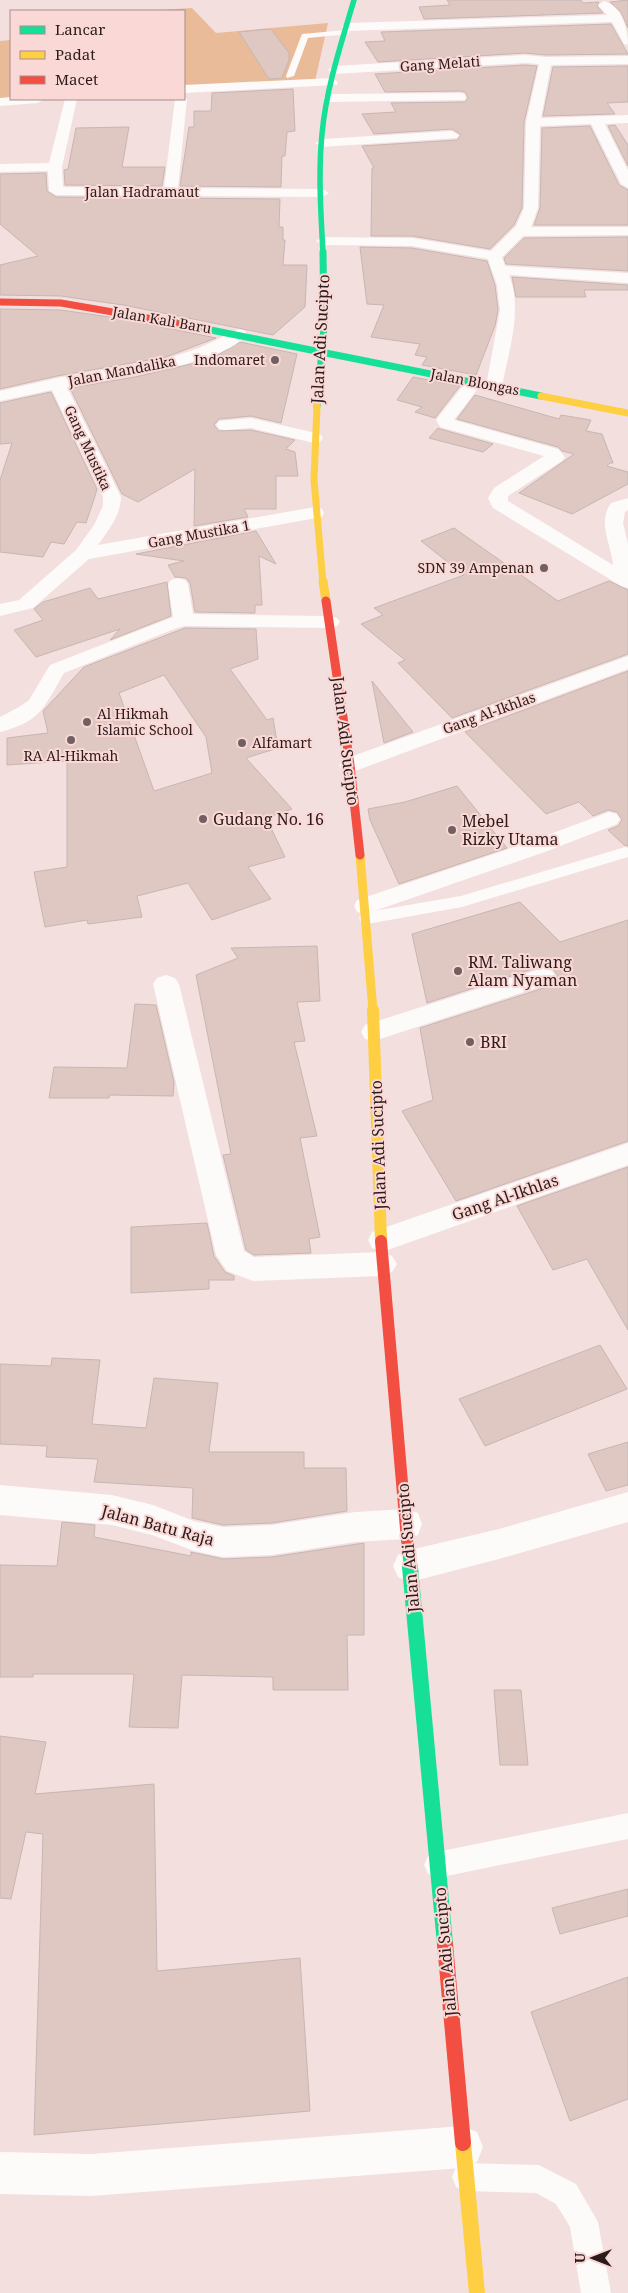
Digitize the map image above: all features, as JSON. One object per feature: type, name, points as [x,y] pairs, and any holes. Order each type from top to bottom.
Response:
[{"type":"main road","name":"Jalan Adi Sucipto","points":[[354,0],[333,76],[322,143],[325,301],[323,353],[314,438],[316,537],[350,765],[367,912],[374,1032],[382,1252],[477,2293]]},
{"type":"main road","name":"Jalan Kali Baru","points":[[0,302],[77,305],[239,334],[323,353]]},
{"type":"main road","name":"Jalan Blongas","points":[[323,353],[628,413]]},
{"type":"street","points":[[598,0],[616,18],[628,41]]},
{"type":"street","points":[[346,30],[616,18]]},
{"type":"street","name":"Gang Melati","points":[[185,88],[525,58],[546,61],[628,60]]},
{"type":"street","points":[[496,263],[523,228],[531,208],[533,122],[546,61]]},
{"type":"street","points":[[329,98],[460,98]]},
{"type":"street","points":[[0,102],[25,100]]},
{"type":"street","name":"Jalan Hadramaut","points":[[71,100],[55,167],[56,191],[322,193]]},
{"type":"street","points":[[171,192],[181,100]]},
{"type":"street","points":[[533,122],[628,119]]},
{"type":"street","points":[[596,120],[628,184]]},
{"type":"street","points":[[322,143],[452,135]]},
{"type":"street","points":[[0,168],[55,167]]},
{"type":"street","points":[[519,232],[628,231]]},
{"type":"street","points":[[323,240],[412,242],[496,263],[628,278]]},
{"type":"street","points":[[494,386],[508,310],[507,295],[496,263]]},
{"type":"street","name":"Jalan Mandalika","points":[[0,396],[201,355],[220,347],[239,334]]},
{"type":"street","points":[[475,382],[445,420],[446,423],[552,452],[556,457],[501,492],[497,498],[500,504],[624,580],[626,565],[613,519],[618,507],[628,504]]},
{"type":"street","name":"Gang Mustika","points":[[0,610],[26,604],[83,554],[103,525],[112,506],[112,497],[57,383]]},
{"type":"street","points":[[226,426],[251,423],[314,438]]},
{"type":"street","name":"Gang Mustika 1","points":[[83,554],[315,513]]},
{"type":"street","points":[[178,584],[184,620]]},
{"type":"street","points":[[0,725],[32,709],[41,699],[49,679],[57,669],[73,661],[184,620],[330,622]]},
{"type":"street","name":"Gang Al-Ikhlas","points":[[350,765],[628,662]]},
{"type":"street","points":[[367,912],[609,819]]},
{"type":"street","points":[[374,1032],[543,977]]},
{"type":"street","name":"Gang Al-Ikhlas","points":[[166,984],[231,1255],[237,1263],[253,1269],[382,1252],[628,1154]]},
{"type":"street","name":"Jalan Batu Raja","points":[[0,1500],[112,1510],[153,1520],[194,1536],[223,1542],[272,1540],[355,1527],[406,1524]]},
{"type":"street","points":[[410,1566],[499,1544],[628,1507]]},
{"type":"street","points":[[0,2173],[91,2175],[218,2167],[464,2162]]},
{"type":"lane","points":[[290,76],[305,36],[346,30]]},
{"type":"lane","points":[[367,912],[462,901],[625,852]]},
{"type":"lane","points":[[437,1865],[628,1826]]},
{"type":"lane","points":[[464,2162],[539,2179],[566,2194],[584,2222],[596,2293]]},
{"type":"shaded area","points":[[192,8],[216,33],[328,23],[315,81],[185,89],[185,10],[160,10]]},
{"type":"shaded area","points":[[10,40],[10,100],[16,100],[0,101],[0,41]]},
{"type":"building","points":[[447,0],[581,0],[583,3],[599,2],[597,6],[603,13],[424,19],[419,7],[450,5]]},
{"type":"building","points":[[628,0],[628,28],[621,12],[610,2]]},
{"type":"building","points":[[611,24],[628,54],[546,55],[525,53],[378,62],[365,42],[385,41],[381,32]]},
{"type":"building","points":[[271,29],[289,53],[289,60],[282,78],[269,79],[239,32]]},
{"type":"building","points":[[525,65],[537,66],[524,122],[522,208],[514,225],[490,249],[412,236],[371,236],[372,168],[374,168],[362,146],[457,140],[461,135],[452,129],[374,134],[362,114],[396,112],[391,103],[465,102],[468,98],[465,92],[460,91],[385,92],[375,74]]},
{"type":"building","points":[[628,66],[628,102],[607,103],[615,114],[543,116],[553,67]]},
{"type":"building","points":[[293,89],[295,131],[287,132],[285,156],[282,156],[281,187],[180,186],[189,127],[194,127],[194,111],[211,111],[212,93]]},
{"type":"building","points":[[615,125],[628,145],[628,166],[608,126]]},
{"type":"building","points":[[590,126],[619,185],[628,190],[628,225],[534,225],[540,208],[542,128]]},
{"type":"building","points":[[129,127],[122,167],[165,167],[162,186],[65,185],[64,170],[68,169],[76,128]]},
{"type":"building","points":[[46,173],[47,191],[56,197],[280,199],[279,227],[283,227],[283,240],[285,240],[283,265],[307,265],[305,307],[273,335],[123,305],[61,296],[0,295],[0,265],[38,256],[0,224],[0,174]]},
{"type":"building","points":[[628,237],[628,271],[506,264],[504,258],[524,238]]},
{"type":"building","points":[[360,247],[412,248],[487,261],[495,285],[498,310],[495,326],[476,375],[422,365],[427,357],[415,355],[420,344],[371,337],[384,305],[367,304]]},
{"type":"building","points":[[512,277],[628,285],[628,290],[584,290],[586,297],[516,297]]},
{"type":"building","points":[[0,309],[61,310],[123,319],[216,338],[166,357],[57,376],[0,389]]},
{"type":"building","points":[[240,342],[297,354],[281,423],[251,416],[219,419],[214,425],[219,431],[251,430],[295,440],[286,449],[295,452],[298,476],[276,476],[276,509],[244,509],[248,517],[194,526],[195,469],[138,502],[122,494],[70,388],[135,377],[191,364],[216,356]]},
{"type":"building","points":[[413,377],[460,386],[435,418],[415,412],[422,407],[397,400]]},
{"type":"building","points":[[51,392],[97,489],[95,496],[86,523],[77,522],[64,544],[51,542],[43,557],[0,552],[0,480],[12,443],[0,444],[0,403]]},
{"type":"building","points":[[475,395],[559,419],[561,415],[591,420],[586,431],[602,434],[613,463],[607,466],[628,472],[628,484],[572,514],[519,493],[574,454],[562,451],[558,447],[457,419]]},
{"type":"building","points":[[438,428],[493,444],[483,452],[429,438]]},
{"type":"building","points":[[454,528],[558,601],[609,581],[628,590],[628,654],[452,718],[398,663],[405,660],[361,624],[383,615],[374,608],[464,575],[421,541]]},
{"type":"building","points":[[256,531],[276,564],[259,556],[262,605],[255,605],[255,613],[195,612],[190,583],[186,578],[175,577],[168,565],[184,561],[136,554]]},
{"type":"building","points":[[167,582],[171,616],[110,640],[120,629],[36,657],[14,630],[43,620],[34,609],[43,602],[90,588],[98,599]]},
{"type":"building","points":[[185,628],[256,629],[258,659],[230,669],[267,720],[273,718],[278,748],[246,758],[292,809],[266,818],[285,857],[248,867],[271,899],[212,920],[188,883],[137,896],[142,917],[88,924],[87,920],[45,927],[34,872],[67,867],[67,761],[7,765],[7,738],[48,733],[43,711],[84,667]],"holes":[[[164,675],[206,737],[212,773],[154,791],[119,693]]]},
{"type":"building","points":[[628,671],[628,846],[624,845],[608,830],[618,826],[622,820],[617,812],[608,810],[593,816],[579,802],[546,814],[465,732]]},
{"type":"building","points":[[372,681],[413,732],[384,743]]},
{"type":"building","name":"Mebel Rizky Utama","points":[[457,786],[507,848],[399,884],[370,820],[368,809],[405,802]]},
{"type":"building","points":[[520,902],[560,942],[628,920],[628,1141],[456,1201],[402,1111],[433,1100],[420,1028],[553,985],[558,976],[553,969],[542,966],[427,1003],[412,934]]},
{"type":"building","points":[[317,946],[320,1001],[297,1002],[305,1041],[294,1042],[317,1136],[300,1138],[320,1237],[309,1239],[311,1253],[254,1255],[246,1250],[223,1155],[231,1154],[196,975],[238,958],[231,948]]},
{"type":"building","points":[[135,1004],[156,1005],[174,1082],[173,1096],[110,1095],[109,1098],[49,1098],[54,1067],[127,1068]]},
{"type":"building","points":[[628,1167],[628,1330],[587,1259],[553,1270],[517,1206]]},
{"type":"building","points":[[207,1223],[214,1256],[225,1272],[234,1276],[234,1280],[209,1280],[209,1289],[131,1293],[131,1227]]},
{"type":"building","points":[[600,1345],[627,1389],[485,1446],[459,1399]]},
{"type":"building","points":[[52,1358],[100,1360],[92,1424],[146,1428],[154,1378],[218,1383],[209,1452],[304,1452],[304,1468],[346,1468],[347,1511],[272,1523],[223,1525],[192,1518],[193,1488],[94,1482],[98,1459],[46,1457],[47,1446],[0,1444],[0,1364],[51,1366]]},
{"type":"building","points":[[628,1442],[628,1485],[606,1491],[588,1454]]},
{"type":"building","points":[[62,1522],[95,1525],[94,1537],[191,1556],[191,1552],[223,1559],[272,1557],[364,1543],[364,1635],[347,1635],[348,1690],[273,1690],[273,1677],[182,1675],[178,1728],[129,1727],[134,1674],[33,1674],[33,1677],[0,1677],[0,1565],[57,1566]]},
{"type":"building","points":[[494,1690],[521,1690],[528,1765],[500,1765]]},
{"type":"building","points":[[0,1736],[46,1742],[35,1794],[154,1784],[157,1971],[300,1958],[310,2111],[34,2135],[43,1834],[26,1832],[11,1899],[0,1898]]},
{"type":"building","points":[[628,1889],[628,1916],[560,1934],[552,1908]]},
{"type":"building","points":[[628,1977],[628,2099],[570,2121],[531,2012]]},
{"type":"traffic: fast","points":[[317,406],[325,313],[320,154],[324,116],[331,82],[354,0]]},
{"type":"traffic: fast","points":[[176,323],[541,396]]},
{"type":"traffic: fast","points":[[407,1540],[445,1944]]},
{"type":"traffic: slow","points":[[541,396],[628,413]]},
{"type":"traffic: slow","points":[[317,406],[314,456],[315,504],[319,553],[326,601]]},
{"type":"traffic: slow","points":[[360,855],[372,999],[381,1241]]},
{"type":"traffic: slow","points":[[463,2143],[477,2293]]},
{"type":"traffic: jam","points":[[0,302],[61,303],[176,323]]},
{"type":"traffic: jam","points":[[326,601],[350,765],[360,855]]},
{"type":"traffic: jam","points":[[381,1241],[407,1540]]},
{"type":"traffic: jam","points":[[445,1944],[463,2143]]},
{"type":"place","name":"Indomaret","points":[[275,360]]},
{"type":"place","name":"SDN 39 Ampenan","points":[[544,568]]},
{"type":"place","name":"Al Hikmah Islamic School","points":[[87,722]]},
{"type":"place","name":"RA Al-Hikmah","points":[[71,740]]},
{"type":"place","name":"Alfamart","points":[[242,743]]},
{"type":"place","name":"Gudang No. 16","points":[[203,819]]},
{"type":"place","name":"Mebel Rizky Utama","points":[[452,830]]},
{"type":"place","name":"RM. Taliwang Alam Nyaman","points":[[458,971]]},
{"type":"place","name":"BRI","points":[[470,1042]]}]
